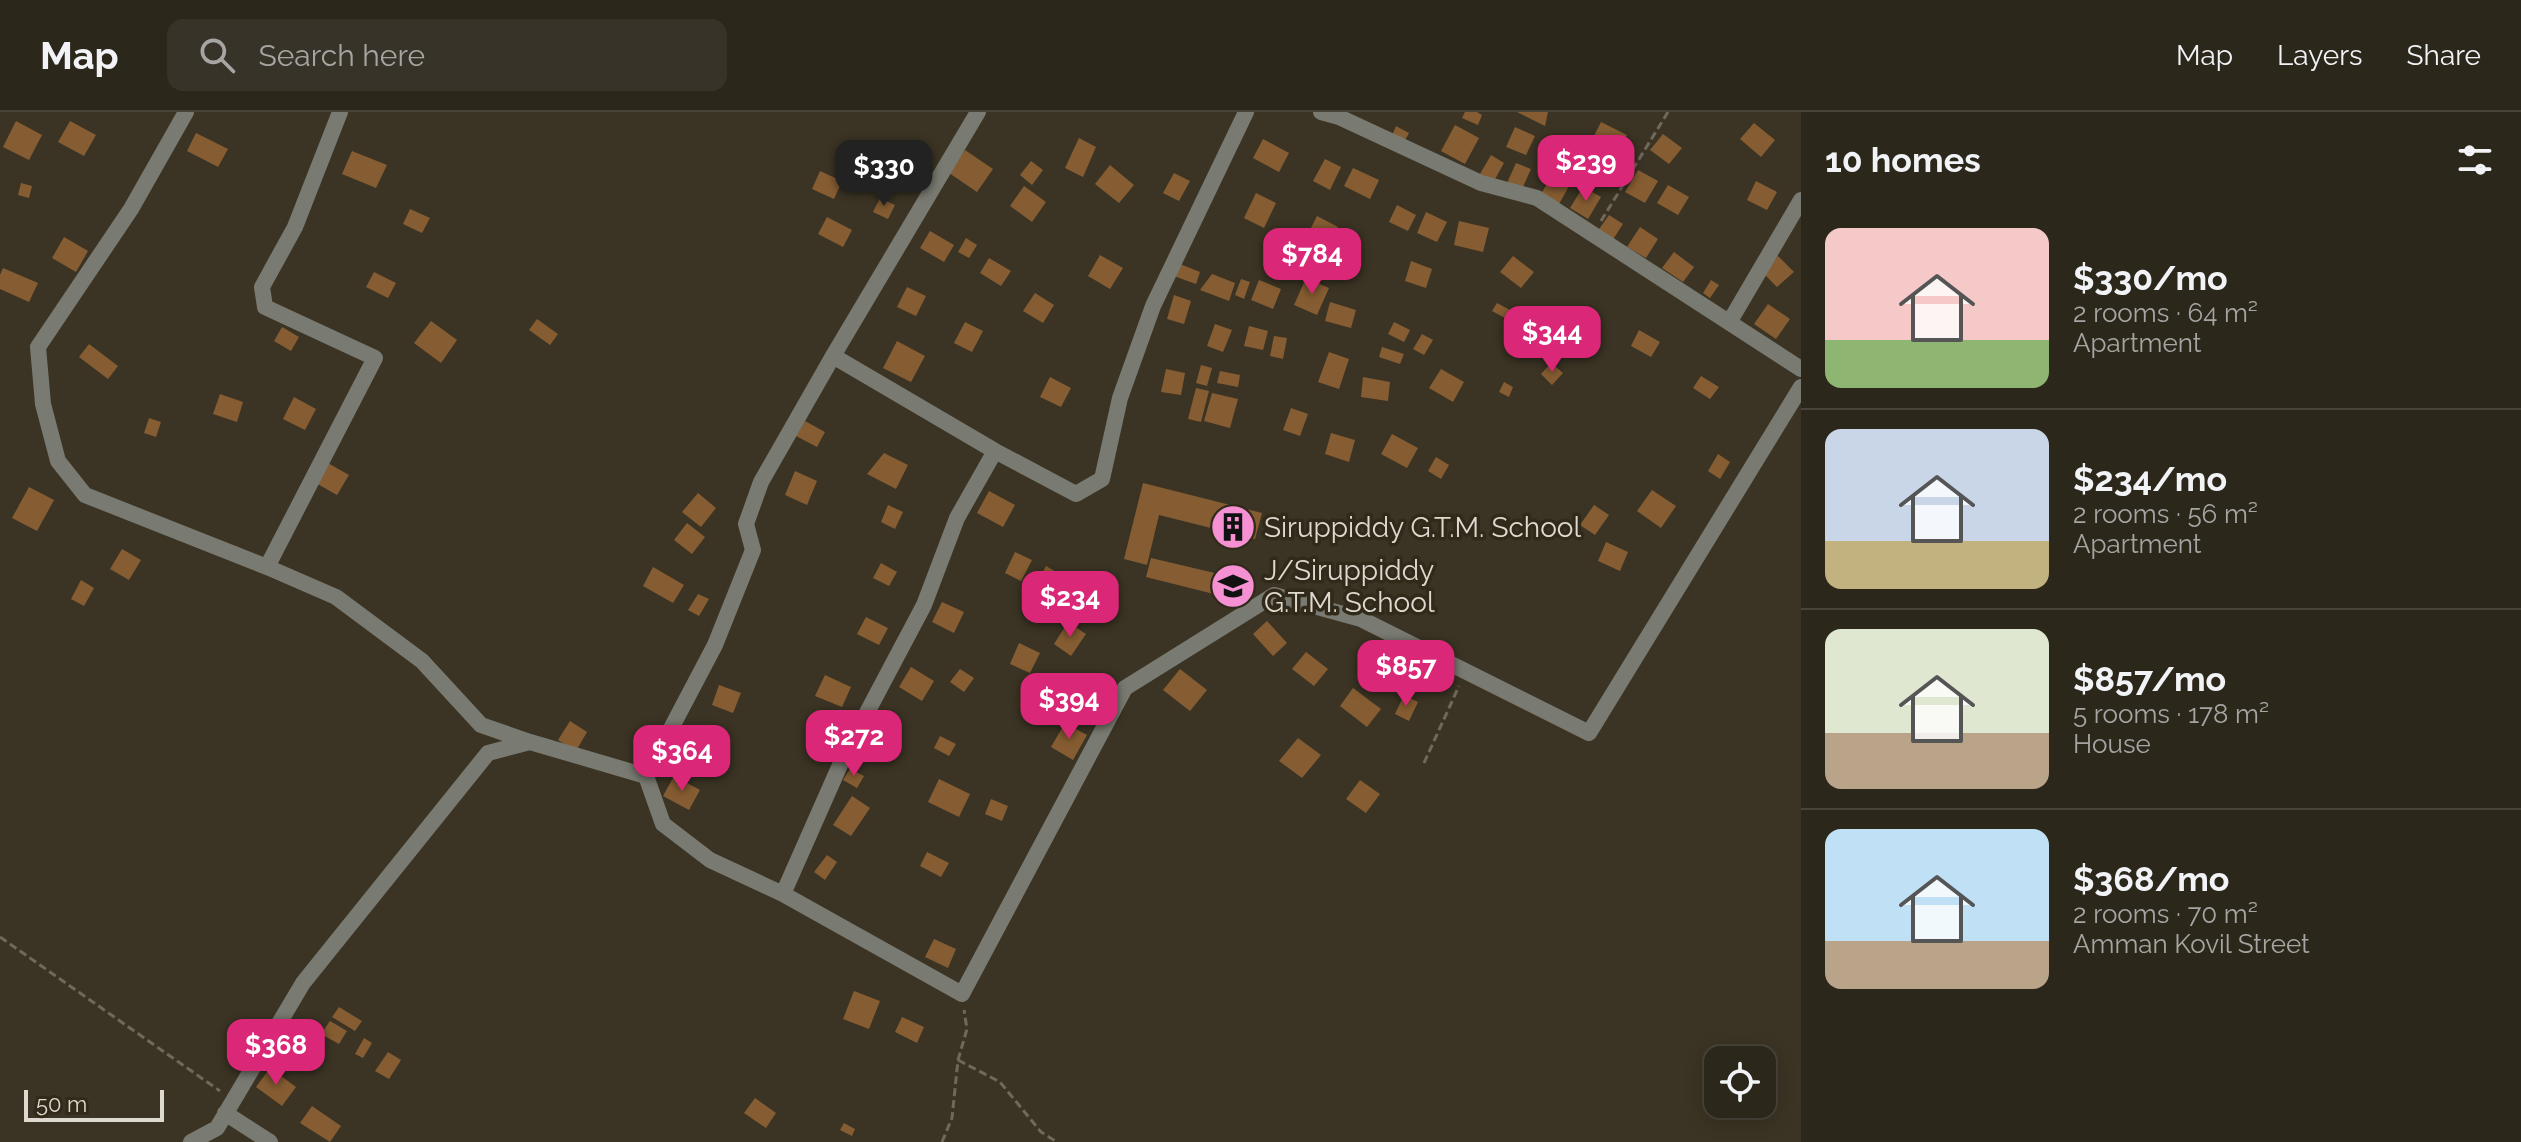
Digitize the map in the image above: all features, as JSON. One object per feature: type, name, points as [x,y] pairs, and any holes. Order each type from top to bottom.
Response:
[{"type":"street","points":[[186,112],[131,209],[38,347],[43,404],[58,461],[85,495],[336,597],[422,661],[481,725],[646,776]]},
{"type":"street","points":[[267,567],[375,358],[265,307],[262,287],[295,227],[340,112]]},
{"type":"street","points":[[978,112],[761,482],[746,524],[753,550],[715,645],[646,776],[663,824],[710,860],[783,894],[962,994],[1125,688],[1274,595],[1361,619],[1589,733],[1801,387]]},
{"type":"street","points":[[833,356],[995,451],[1076,494],[1102,479],[1120,398],[1153,306],[1246,112]]},
{"type":"street","points":[[1321,112],[1339,117],[1481,183],[1537,198],[1801,369]]},
{"type":"street","points":[[1730,321],[1801,200]]},
{"type":"street","points":[[783,894],[844,756],[924,605],[957,518],[995,451]]},
{"type":"street","points":[[191,1142],[217,1128],[303,983],[488,753],[530,742]]},
{"type":"street","points":[[229,1107],[270,1142]]},
{"type":"path","points":[[1594,233],[1668,112]]},
{"type":"path","points":[[1424,763],[1465,671]]},
{"type":"path","points":[[0,937],[229,1107]]},
{"type":"path","points":[[942,1142],[952,1118],[958,1060],[967,1029],[962,994]]},
{"type":"path","points":[[958,1060],[1000,1082],[1041,1132],[1057,1142]]},
{"type":"building","points":[[1465,112],[1482,115],[1478,125],[1462,118]]},
{"type":"building","points":[[1517,112],[1548,112],[1545,126]]},
{"type":"building","points":[[16,121],[42,135],[29,160],[3,147]]},
{"type":"building","points":[[70,121],[96,135],[84,156],[58,142]]},
{"type":"building","points":[[1601,122],[1627,135],[1613,161],[1588,148]]},
{"type":"building","points":[[1754,123],[1775,140],[1761,157],[1740,139]]},
{"type":"building","points":[[1455,125],[1479,138],[1465,164],[1441,151]]},
{"type":"building","points":[[1396,126],[1409,133],[1403,144],[1391,138]]},
{"type":"building","points":[[1515,127],[1535,136],[1526,155],[1506,147]]},
{"type":"building","points":[[196,133],[228,149],[218,167],[187,151]]},
{"type":"building","points":[[1663,134],[1682,148],[1669,164],[1650,150]]},
{"type":"building","points":[[1079,138],[1096,147],[1083,177],[1065,168]]},
{"type":"building","points":[[1263,139],[1289,153],[1279,172],[1253,158]]},
{"type":"building","points":[[965,150],[993,169],[977,192],[949,173]]},
{"type":"building","points":[[352,151],[387,165],[376,188],[342,174]]},
{"type":"building","points":[[1491,155],[1504,163],[1494,181],[1480,174]]},
{"type":"building","points":[[1325,159],[1341,167],[1330,190],[1313,181]]},
{"type":"building","points":[[1031,161],[1043,170],[1032,185],[1020,175]]},
{"type":"building","points":[[1516,163],[1531,169],[1522,189],[1507,183]]},
{"type":"building","points":[[1110,165],[1134,185],[1119,203],[1095,184]]},
{"type":"building","points":[[1353,168],[1379,180],[1370,199],[1344,186]]},
{"type":"building","points":[[1638,170],[1658,181],[1645,203],[1625,192]]},
{"type":"building","points":[[820,171],[842,181],[834,199],[812,189]]},
{"type":"building","points":[[1554,172],[1572,181],[1559,204],[1541,194]]},
{"type":"building","points":[[1174,173],[1190,181],[1179,201],[1163,193]]},
{"type":"building","points":[[1756,181],[1777,192],[1767,210],[1747,200]]},
{"type":"building","points":[[21,183],[32,186],[29,198],[18,195]]},
{"type":"building","points":[[1668,185],[1689,197],[1678,215],[1657,203]]},
{"type":"building","points":[[1024,186],[1046,202],[1032,222],[1010,206]]},
{"type":"building","points":[[1583,187],[1601,197],[1588,219],[1570,208]]},
{"type":"building","points":[[1256,193],[1276,203],[1264,228],[1244,218]]},
{"type":"building","points":[[880,198],[895,205],[888,219],[873,212]]},
{"type":"building","points":[[1397,205],[1416,215],[1408,231],[1389,222]]},
{"type":"building","points":[[410,209],[430,218],[422,233],[403,224]]},
{"type":"building","points":[[1426,212],[1447,222],[1437,242],[1417,233]]},
{"type":"building","points":[[1609,215],[1623,224],[1612,241],[1597,232]]},
{"type":"building","points":[[1317,216],[1338,227],[1329,247],[1307,236]]},
{"type":"building","points":[[827,217],[852,230],[843,247],[818,234]]},
{"type":"building","points":[[1459,221],[1489,228],[1483,252],[1454,245]]},
{"type":"building","points":[[1640,227],[1658,239],[1646,258],[1627,247]]},
{"type":"building","points":[[930,231],[954,245],[944,262],[920,248]]},
{"type":"building","points":[[64,237],[88,251],[76,272],[52,258]]},
{"type":"building","points":[[966,238],[977,245],[969,258],[958,252]]},
{"type":"building","points":[[1674,252],[1694,267],[1683,282],[1662,268]]},
{"type":"building","points":[[1100,255],[1123,268],[1110,289],[1088,276]]},
{"type":"building","points":[[1513,256],[1534,272],[1521,288],[1500,272]]},
{"type":"building","points":[[1778,256],[1794,272],[1777,287],[1762,272]]},
{"type":"building","points":[[989,258],[1011,271],[1001,286],[980,273]]},
{"type":"building","points":[[1411,261],[1432,269],[1426,288],[1405,281]]},
{"type":"building","points":[[1180,264],[1200,272],[1196,284],[1171,275]]},
{"type":"building","points":[[3,268],[38,283],[29,302],[0,289]]},
{"type":"building","points":[[374,272],[396,283],[388,298],[366,287]]},
{"type":"building","points":[[1212,274],[1235,283],[1229,301],[1200,290]]},
{"type":"building","points":[[1306,278],[1329,288],[1317,315],[1294,305]]},
{"type":"building","points":[[1241,279],[1250,282],[1244,299],[1235,295]]},
{"type":"building","points":[[1259,280],[1281,289],[1273,309],[1251,300]]},
{"type":"building","points":[[1711,280],[1719,285],[1710,298],[1703,293]]},
{"type":"building","points":[[907,287],[926,296],[916,316],[897,307]]},
{"type":"building","points":[[1035,293],[1054,305],[1043,323],[1023,311]]},
{"type":"building","points":[[1174,295],[1191,301],[1184,324],[1167,319]]},
{"type":"building","points":[[1330,302],[1356,310],[1351,328],[1325,321]]},
{"type":"building","points":[[1497,303],[1510,310],[1505,318],[1492,311]]},
{"type":"building","points":[[1768,304],[1790,319],[1776,339],[1754,324]]},
{"type":"building","points":[[537,319],[558,334],[550,345],[529,330]]},
{"type":"building","points":[[431,321],[457,340],[441,363],[414,343]]},
{"type":"building","points":[[965,322],[983,331],[972,352],[954,343]]},
{"type":"building","points":[[1394,322],[1410,330],[1404,342],[1388,334]]},
{"type":"building","points":[[1215,324],[1232,330],[1223,352],[1207,346]]},
{"type":"building","points":[[1249,326],[1268,331],[1263,350],[1244,346]]},
{"type":"building","points":[[282,327],[299,337],[291,351],[274,341]]},
{"type":"building","points":[[1639,330],[1660,342],[1651,357],[1631,346]]},
{"type":"building","points":[[1523,331],[1538,340],[1528,356],[1513,347]]},
{"type":"building","points":[[1422,334],[1433,340],[1424,355],[1413,349]]},
{"type":"building","points":[[1274,336],[1287,338],[1283,359],[1270,356]]},
{"type":"building","points":[[897,341],[925,356],[911,382],[883,368]]},
{"type":"building","points":[[89,344],[118,366],[108,379],[79,357]]},
{"type":"building","points":[[1382,347],[1404,354],[1400,364],[1379,357]]},
{"type":"building","points":[[1329,352],[1349,359],[1339,389],[1318,382]]},
{"type":"building","points":[[1551,363],[1563,373],[1552,385],[1541,374]]},
{"type":"building","points":[[1201,365],[1212,368],[1207,386],[1196,383]]},
{"type":"building","points":[[1166,369],[1185,373],[1181,395],[1161,392]]},
{"type":"building","points":[[1441,369],[1464,382],[1453,402],[1429,388]]},
{"type":"building","points":[[1220,371],[1240,375],[1238,387],[1217,383]]},
{"type":"building","points":[[1701,376],[1719,387],[1710,399],[1693,388]]},
{"type":"building","points":[[1050,377],[1071,388],[1061,407],[1040,397]]},
{"type":"building","points":[[1363,377],[1390,382],[1388,401],[1361,397]]},
{"type":"building","points":[[1504,382],[1513,387],[1509,397],[1499,392]]},
{"type":"building","points":[[1196,388],[1209,391],[1201,422],[1188,419]]},
{"type":"building","points":[[1212,393],[1238,399],[1230,428],[1204,421]]},
{"type":"building","points":[[220,394],[243,402],[237,422],[213,414]]},
{"type":"building","points":[[294,397],[316,409],[305,430],[283,419]]},
{"type":"building","points":[[1291,408],[1308,414],[1300,436],[1283,430]]},
{"type":"building","points":[[149,418],[161,422],[156,437],[144,433]]},
{"type":"building","points":[[805,421],[825,432],[817,447],[796,436]]},
{"type":"building","points":[[1331,433],[1355,440],[1349,462],[1325,454]]},
{"type":"building","points":[[1392,434],[1418,448],[1407,468],[1381,454]]},
{"type":"building","points":[[884,453],[908,465],[896,489],[867,474]]},
{"type":"building","points":[[1718,454],[1730,462],[1720,479],[1708,471]]},
{"type":"building","points":[[1436,457],[1449,465],[1441,479],[1428,471]]},
{"type":"building","points":[[326,462],[349,475],[337,495],[314,482]]},
{"type":"building","points":[[795,471],[817,481],[807,505],[785,495]]},
{"type":"building","name":"Siruppiddy G.T.M. School","points":[[1143,483],[1262,513],[1255,539],[1159,515],[1147,565],[1124,559]]},
{"type":"building","points":[[29,487],[54,500],[37,531],[12,518]]},
{"type":"building","points":[[1652,490],[1676,506],[1661,528],[1637,511]]},
{"type":"building","points":[[989,491],[1015,505],[1003,527],[977,513]]},
{"type":"building","points":[[698,493],[716,508],[701,527],[682,512]]},
{"type":"building","points":[[888,505],[903,512],[895,529],[881,522]]},
{"type":"building","points":[[1594,505],[1609,515],[1595,535],[1580,525]]},
{"type":"building","points":[[687,523],[705,537],[692,554],[674,540]]},
{"type":"building","points":[[1606,542],[1628,552],[1620,571],[1598,561]]},
{"type":"building","points":[[122,549],[141,560],[129,580],[110,569]]},
{"type":"building","points":[[1015,552],[1032,560],[1021,581],[1005,573]]},
{"type":"building","name":"Siruppiddy G.T.M. School","points":[[1151,558],[1219,574],[1214,594],[1146,577]]},
{"type":"building","points":[[881,563],[897,572],[889,586],[873,578]]},
{"type":"building","points":[[1046,566],[1058,573],[1046,592],[1035,586]]},
{"type":"building","points":[[653,567],[684,585],[673,603],[643,586]]},
{"type":"building","points":[[81,580],[94,588],[84,606],[71,599]]},
{"type":"building","points":[[698,594],[709,599],[699,616],[688,610]]},
{"type":"building","points":[[942,602],[964,612],[954,633],[932,622]]},
{"type":"building","points":[[866,617],[888,628],[879,645],[857,634]]},
{"type":"building","points":[[1267,621],[1287,643],[1273,656],[1253,634]]},
{"type":"building","points":[[1068,622],[1086,634],[1071,656],[1054,644]]},
{"type":"building","points":[[1019,643],[1040,653],[1030,673],[1010,664]]},
{"type":"building","points":[[1306,652],[1328,669],[1314,686],[1292,669]]},
{"type":"building","points":[[911,667],[934,681],[922,701],[899,687]]},
{"type":"building","points":[[960,669],[974,678],[964,692],[950,682]]},
{"type":"building","points":[[1180,669],[1207,690],[1190,711],[1163,690]]},
{"type":"building","points":[[825,675],[851,687],[842,707],[815,696]]},
{"type":"building","points":[[719,685],[741,693],[733,713],[712,705]]},
{"type":"building","points":[[1353,688],[1381,709],[1367,727],[1340,706]]},
{"type":"building","points":[[1404,695],[1418,702],[1409,721],[1395,714]]},
{"type":"building","points":[[570,721],[587,732],[576,751],[558,740]]},
{"type":"building","points":[[1065,723],[1087,735],[1073,760],[1051,747]]},
{"type":"building","points":[[687,729],[704,736],[695,758],[678,751]]},
{"type":"building","points":[[940,736],[956,744],[949,756],[934,748]]},
{"type":"building","points":[[1298,738],[1321,755],[1302,778],[1279,761]]},
{"type":"building","points":[[859,746],[871,753],[866,762],[854,756]]},
{"type":"building","points":[[850,769],[864,776],[857,788],[843,780]]},
{"type":"building","points":[[674,776],[700,790],[689,810],[663,796]]},
{"type":"building","points":[[939,779],[970,794],[959,817],[928,802]]},
{"type":"building","points":[[1360,780],[1380,794],[1366,813],[1346,799]]},
{"type":"building","points":[[852,796],[870,808],[851,836],[833,825]]},
{"type":"building","points":[[991,799],[1008,806],[1002,821],[985,814]]},
{"type":"building","points":[[927,852],[949,863],[941,877],[920,866]]},
{"type":"building","points":[[827,855],[837,862],[825,880],[814,872]]},
{"type":"building","points":[[934,939],[956,949],[948,968],[925,957]]},
{"type":"building","points":[[854,991],[880,1001],[869,1029],[843,1019]]},
{"type":"building","points":[[339,1007],[362,1021],[355,1031],[332,1017]]},
{"type":"building","points":[[902,1017],[924,1027],[917,1043],[895,1032]]},
{"type":"building","points":[[330,1021],[347,1031],[339,1044],[321,1034]]},
{"type":"building","points":[[364,1038],[372,1043],[363,1058],[355,1054]]},
{"type":"building","points":[[388,1052],[401,1060],[389,1079],[375,1071]]},
{"type":"building","points":[[270,1068],[296,1087],[282,1106],[256,1087]]},
{"type":"building","points":[[755,1098],[776,1113],[766,1128],[744,1113]]},
{"type":"building","points":[[312,1106],[341,1126],[330,1142],[300,1123]]},
{"type":"building","points":[[844,1123],[855,1129],[852,1136],[840,1130]]},
{"type":"place","name":"Siruppiddy G.T.M. School","points":[[1233,527]]},
{"type":"place","name":"J/Siruppiddy G.T.M. School","points":[[1233,586]]}]
